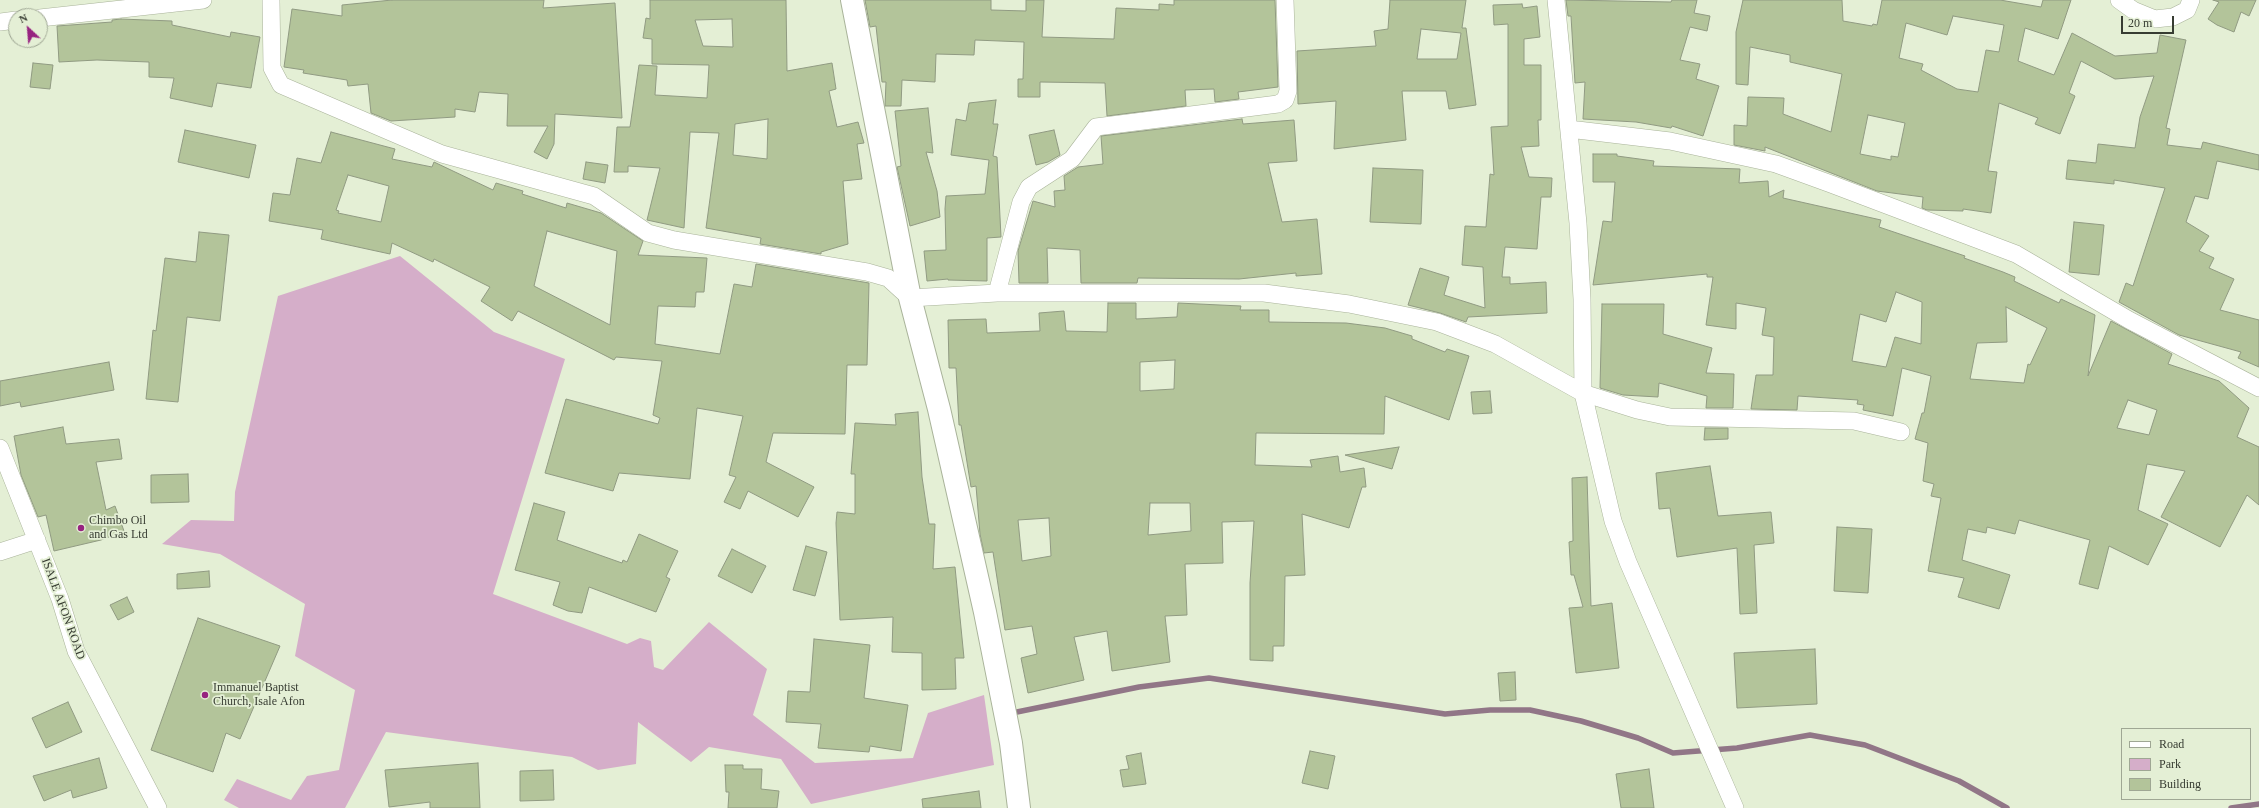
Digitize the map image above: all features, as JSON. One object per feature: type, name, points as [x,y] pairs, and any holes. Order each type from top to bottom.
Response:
[{"type":"main road","points":[[852,0],[910,298],[938,409],[985,612],[1011,743],[1019,808]]},
{"type":"street","points":[[48,17],[203,0]]},
{"type":"street","points":[[271,0],[272,68],[281,85],[442,154],[594,196],[648,233],[682,241],[867,272],[888,278],[910,298],[997,293],[1264,293],[1349,304],[1437,322],[1495,344],[1583,393],[1637,410],[1670,417],[1854,421],[1902,432]]},
{"type":"street","points":[[997,293],[1021,202],[1029,187],[1072,159],[1096,127],[1278,104],[1285,100],[1288,91],[1285,0]]},
{"type":"street","points":[[1556,0],[1579,239],[1583,393],[1613,521],[1628,562],[1735,808]]},
{"type":"street","points":[[2119,0],[2133,10],[2155,19],[2173,16],[2187,10],[2191,0]]},
{"type":"street","points":[[1569,130],[1670,141],[1776,164],[1831,184],[2016,254],[2129,320],[2259,388]]},
{"type":"street","name":"ISALE AFON ROAD","points":[[0,448],[60,599],[76,651],[158,808]]},
{"type":"street","points":[[0,552],[37,540]]},
{"type":"green space","points":[[400,256],[494,332],[565,359],[493,594],[627,644],[640,638],[651,641],[654,667],[663,670],[709,622],[767,669],[753,715],[815,763],[913,758],[928,713],[984,695],[994,765],[811,804],[781,759],[709,747],[691,762],[638,722],[636,764],[598,770],[572,757],[386,732],[345,808],[239,808],[224,800],[237,779],[291,800],[307,776],[339,770],[355,690],[295,656],[305,604],[220,554],[162,544],[191,520],[234,521],[235,492],[278,296]]},
{"type":"building","points":[[392,0],[544,0],[543,8],[615,3],[622,118],[555,114],[554,144],[547,159],[534,152],[548,126],[507,126],[508,94],[479,92],[475,112],[455,109],[455,117],[391,121],[371,113],[368,84],[348,86],[347,80],[303,73],[304,70],[284,67],[292,9],[342,16],[342,5]]},
{"type":"building","points":[[650,0],[786,0],[787,71],[832,63],[836,89],[829,91],[837,127],[858,122],[864,143],[857,144],[862,179],[843,181],[848,244],[821,252],[821,254],[760,244],[761,238],[706,228],[719,133],[690,132],[684,228],[647,220],[660,168],[628,166],[628,172],[614,172],[617,127],[630,127],[639,65],[657,66],[655,95],[707,98],[709,65],[652,64],[652,39],[643,38],[646,18],[650,19]],"holes":[[[732,19],[733,47],[703,46],[695,20]],[[768,119],[767,159],[733,155],[735,124]]]},
{"type":"building","points":[[865,0],[991,0],[991,10],[1026,11],[1026,0],[1044,0],[1042,37],[1114,39],[1116,8],[1159,10],[1159,4],[1174,5],[1174,0],[1275,0],[1278,87],[1238,92],[1239,99],[1215,102],[1214,89],[1185,90],[1186,106],[1107,116],[1105,83],[1040,82],[1040,97],[1018,97],[1018,79],[1023,79],[1024,42],[975,40],[974,55],[936,54],[935,82],[902,80],[901,106],[885,106],[886,82],[882,82],[876,26],[870,27]]},
{"type":"building","points":[[1390,0],[1466,0],[1462,28],[1466,28],[1476,105],[1449,109],[1446,91],[1402,91],[1406,140],[1334,149],[1336,101],[1298,104],[1297,51],[1376,46],[1374,31],[1388,29]],"holes":[[[1421,29],[1461,33],[1457,59],[1417,59]]]},
{"type":"building","points":[[1566,0],[1671,2],[1672,0],[1697,0],[1694,13],[1710,16],[1707,31],[1690,27],[1680,60],[1700,64],[1696,79],[1719,86],[1703,136],[1672,126],[1671,128],[1636,122],[1583,119],[1585,82],[1575,83],[1571,16],[1568,16]]},
{"type":"building","points":[[1743,0],[1842,0],[1843,21],[1872,26],[1873,24],[1877,25],[1882,0],[2000,0],[2041,7],[2043,0],[2071,0],[2058,39],[2025,28],[2018,61],[2054,75],[2072,33],[2115,56],[2157,53],[2160,35],[2186,40],[2166,128],[2170,129],[2167,145],[2201,149],[2203,142],[2259,155],[2259,170],[2217,161],[2208,199],[2195,196],[2186,222],[2209,236],[2199,251],[2214,258],[2209,268],[2234,279],[2220,310],[2259,320],[2259,367],[2238,358],[2241,352],[2179,335],[2119,302],[2126,283],[2133,286],[2165,188],[2114,180],[2114,184],[2066,179],[2068,160],[2096,163],[2098,144],[2135,148],[2140,117],[2154,76],[2115,79],[2081,61],[2069,93],[2075,96],[2060,134],[2035,124],[2038,118],[1999,103],[1988,171],[1997,172],[1991,213],[1963,209],[1963,211],[1927,210],[1922,208],[1923,197],[1877,191],[1765,147],[1765,151],[1734,145],[1734,125],[1747,126],[1748,97],[1784,98],[1783,114],[1831,132],[1842,74],[1790,62],[1790,55],[1750,47],[1748,85],[1736,84],[1736,32]],"holes":[[[1953,16],[2004,25],[1999,52],[1986,50],[1978,92],[1957,89],[1921,70],[1923,64],[1899,58],[1906,23],[1947,35]],[[1868,115],[1905,123],[1898,157],[1891,156],[1891,160],[1860,154]]]},
{"type":"building","points":[[2213,0],[2256,0],[2249,16],[2241,12],[2234,32],[2217,25],[2208,19],[2219,2]]},
{"type":"building","points":[[1522,4],[1523,8],[1537,6],[1540,37],[1524,39],[1524,65],[1541,65],[1541,120],[1538,120],[1539,146],[1521,147],[1529,177],[1552,178],[1551,197],[1541,197],[1537,249],[1505,247],[1502,277],[1510,277],[1510,284],[1546,282],[1547,313],[1468,317],[1466,322],[1440,313],[1408,305],[1420,268],[1449,277],[1444,295],[1485,308],[1483,267],[1462,265],[1465,226],[1486,227],[1490,174],[1494,175],[1491,127],[1508,126],[1508,24],[1494,25],[1493,5]]},
{"type":"building","points":[[112,20],[172,21],[172,25],[230,37],[231,32],[260,37],[251,88],[217,83],[212,107],[170,98],[174,78],[149,77],[149,62],[97,60],[59,62],[57,26],[112,22]]},
{"type":"building","points":[[33,63],[53,65],[50,89],[30,87]]},
{"type":"building","points":[[996,100],[993,124],[998,124],[993,156],[997,157],[1001,237],[987,238],[987,281],[948,279],[927,281],[924,251],[946,250],[946,196],[985,194],[989,160],[951,155],[956,119],[966,121],[969,103]]},
{"type":"building","points":[[928,108],[933,153],[926,152],[937,191],[940,217],[910,226],[897,167],[901,166],[895,111]]},
{"type":"building","points":[[1242,119],[1243,124],[1294,120],[1297,161],[1268,163],[1282,222],[1317,219],[1322,274],[1296,276],[1296,273],[1239,279],[1138,278],[1137,283],[1081,283],[1080,250],[1047,248],[1048,283],[1019,283],[1018,251],[1033,201],[1055,207],[1054,191],[1065,190],[1064,176],[1078,167],[1103,164],[1101,136]]},
{"type":"building","points":[[185,130],[256,145],[249,178],[178,162]]},
{"type":"building","points":[[1054,130],[1060,155],[1048,162],[1036,165],[1029,135]]},
{"type":"building","points":[[331,132],[395,149],[392,159],[432,167],[434,162],[493,190],[496,183],[523,191],[522,194],[566,208],[567,203],[601,213],[643,241],[638,255],[707,258],[704,292],[696,292],[695,307],[658,306],[655,344],[720,354],[734,284],[752,287],[756,264],[869,283],[867,365],[847,365],[845,434],[773,433],[766,462],[814,487],[798,517],[748,491],[740,509],[724,502],[736,477],[729,475],[743,416],[697,408],[690,479],[619,473],[613,491],[545,473],[566,399],[658,424],[660,418],[653,415],[662,361],[616,357],[614,360],[518,311],[512,321],[481,301],[490,287],[434,259],[433,262],[392,243],[390,254],[321,239],[323,230],[269,221],[273,193],[290,195],[297,158],[321,163]],"holes":[[[348,175],[389,186],[381,222],[338,213],[339,211],[336,210]],[[547,231],[617,251],[610,325],[534,286]]]},
{"type":"building","points":[[1593,154],[1617,154],[1617,156],[1654,161],[1653,166],[1740,169],[1739,183],[1768,181],[1769,197],[1784,190],[1783,198],[1881,220],[1879,227],[1965,256],[1964,258],[2015,277],[2014,281],[2059,303],[2061,299],[2095,315],[2088,376],[2111,321],[2172,354],[2168,364],[2219,381],[2249,408],[2237,437],[2259,447],[2259,505],[2247,495],[2220,547],[2161,517],[2185,471],[2147,464],[2138,510],[2168,524],[2148,565],[2109,546],[2098,589],[2079,584],[2090,540],[2019,520],[2015,534],[1987,527],[1986,533],[1968,529],[1962,560],[2010,575],[1999,609],[1958,597],[1964,578],[1928,571],[1941,498],[1931,496],[1934,484],[1923,481],[1928,443],[1915,439],[1922,413],[1924,413],[1931,376],[1902,368],[1893,416],[1863,410],[1864,405],[1857,404],[1858,400],[1798,396],[1797,410],[1751,409],[1756,375],[1773,375],[1774,337],[1762,335],[1766,308],[1736,303],[1736,329],[1706,325],[1713,277],[1707,277],[1707,274],[1593,285],[1603,221],[1612,222],[1615,182],[1593,182]],"holes":[[[1896,292],[1922,302],[1921,344],[1895,337],[1886,367],[1852,361],[1860,314],[1886,322]],[[2006,307],[2047,328],[2030,365],[2028,364],[2024,383],[1970,379],[1977,343],[2007,342]],[[2128,400],[2157,410],[2149,435],[2117,428]]]},
{"type":"building","points":[[586,162],[608,165],[605,183],[583,179]]},
{"type":"building","points":[[1373,168],[1423,170],[1421,224],[1370,222]]},
{"type":"building","points":[[2074,222],[2104,225],[2099,275],[2069,272]]},
{"type":"building","points":[[199,232],[229,235],[220,321],[187,317],[178,402],[146,399],[153,330],[156,331],[165,258],[196,262]]},
{"type":"building","points":[[1108,303],[1136,303],[1136,319],[1177,317],[1178,303],[1241,306],[1240,310],[1269,310],[1269,322],[1346,323],[1385,328],[1412,336],[1412,339],[1445,352],[1447,349],[1469,356],[1449,420],[1385,396],[1384,434],[1256,433],[1255,465],[1312,467],[1310,460],[1338,456],[1340,472],[1364,468],[1366,487],[1362,487],[1349,528],[1302,514],[1305,575],[1285,576],[1284,646],[1273,646],[1273,661],[1250,660],[1250,583],[1254,521],[1222,522],[1223,563],[1185,564],[1187,615],[1165,616],[1170,662],[1112,671],[1107,631],[1074,637],[1084,680],[1028,693],[1021,658],[1037,654],[1032,626],[1005,630],[993,552],[984,553],[980,534],[976,486],[971,487],[961,425],[959,425],[956,368],[949,368],[948,320],[986,319],[987,333],[1040,331],[1039,313],[1064,311],[1066,331],[1107,332]],"holes":[[[1175,360],[1174,389],[1140,391],[1140,362]],[[1150,503],[1190,503],[1191,531],[1148,535]],[[1049,518],[1051,556],[1022,561],[1018,520]]]},
{"type":"building","points":[[1602,304],[1664,304],[1663,334],[1712,348],[1706,373],[1734,374],[1733,408],[1706,408],[1707,396],[1659,383],[1658,397],[1623,395],[1600,388]]},
{"type":"building","points":[[109,362],[114,390],[21,407],[20,402],[0,406],[0,381]]},
{"type":"building","points":[[1490,391],[1492,413],[1473,414],[1471,392]]},
{"type":"building","points":[[918,412],[922,477],[929,524],[935,524],[933,569],[955,567],[964,658],[955,658],[956,689],[922,690],[922,653],[892,652],[893,617],[840,620],[836,523],[837,512],[855,514],[855,474],[851,474],[855,423],[896,425],[895,414]]},
{"type":"building","points":[[63,427],[66,444],[119,439],[122,459],[96,462],[106,510],[115,506],[124,531],[101,540],[54,551],[46,515],[38,517],[21,475],[14,436]]},
{"type":"building","points":[[1705,428],[1728,428],[1728,439],[1704,440]]},
{"type":"building","points":[[1399,447],[1392,469],[1345,455]]},
{"type":"building","points":[[1710,466],[1718,516],[1771,512],[1774,543],[1754,545],[1757,613],[1740,614],[1737,548],[1677,557],[1670,508],[1659,509],[1656,473]]},
{"type":"building","points":[[188,474],[189,502],[151,503],[151,475]]},
{"type":"building","points":[[1587,477],[1591,606],[1612,603],[1619,668],[1576,673],[1569,608],[1583,607],[1574,575],[1571,575],[1569,542],[1573,541],[1572,478]]},
{"type":"building","points":[[534,503],[565,512],[557,540],[622,563],[623,560],[627,562],[639,534],[678,551],[666,577],[670,579],[656,612],[589,587],[582,613],[568,611],[553,605],[560,582],[515,570]]},
{"type":"building","points":[[1837,527],[1872,529],[1868,593],[1834,591]]},
{"type":"building","points":[[806,546],[827,552],[815,596],[793,590]]},
{"type":"building","points":[[732,549],[766,566],[752,593],[718,576]]},
{"type":"building","points":[[209,571],[210,587],[177,589],[177,574]]},
{"type":"building","points":[[127,597],[134,612],[118,620],[110,605]]},
{"type":"building","name":"Immanuel Baptist Church, Isale Afon","points":[[198,618],[280,646],[240,739],[226,733],[213,772],[151,750]]},
{"type":"building","points":[[814,639],[870,645],[864,698],[908,705],[901,751],[870,746],[869,752],[818,748],[821,724],[786,722],[788,691],[810,692]]},
{"type":"building","points":[[1815,649],[1817,704],[1737,708],[1734,653]]},
{"type":"building","points":[[1515,672],[1516,700],[1500,701],[1498,673]]},
{"type":"building","points":[[68,702],[82,732],[46,748],[32,718]]},
{"type":"building","points":[[1310,751],[1335,756],[1328,789],[1302,783]]},
{"type":"building","points":[[1141,753],[1146,784],[1123,787],[1120,770],[1129,769],[1126,756]]},
{"type":"building","points":[[99,758],[107,788],[73,798],[71,790],[44,801],[33,776]]},
{"type":"building","points":[[478,763],[480,808],[430,808],[430,802],[389,807],[385,770]]},
{"type":"building","points":[[725,765],[743,765],[743,769],[762,769],[761,789],[779,791],[777,808],[728,808],[729,792],[726,792]]},
{"type":"building","points":[[1649,769],[1654,808],[1621,808],[1616,774]]},
{"type":"building","points":[[553,770],[554,800],[520,801],[520,771]]},
{"type":"building","points":[[979,791],[981,808],[923,808],[922,799]]},
{"type":"waterway","points":[[1012,713],[1139,687],[1209,678],[1445,714],[1490,710],[1530,710],[1581,721],[1638,738],[1673,753],[1737,748],[1810,735],[1865,745],[1959,781],[2007,808]]},
{"type":"waterway","points":[[2231,808],[2259,804]]},
{"type":"place","name":"Chimbo Oil and Gas Ltd","points":[[81,528]]},
{"type":"place","name":"Immanuel Baptist Church, Isale Afon","points":[[205,695]]}]
